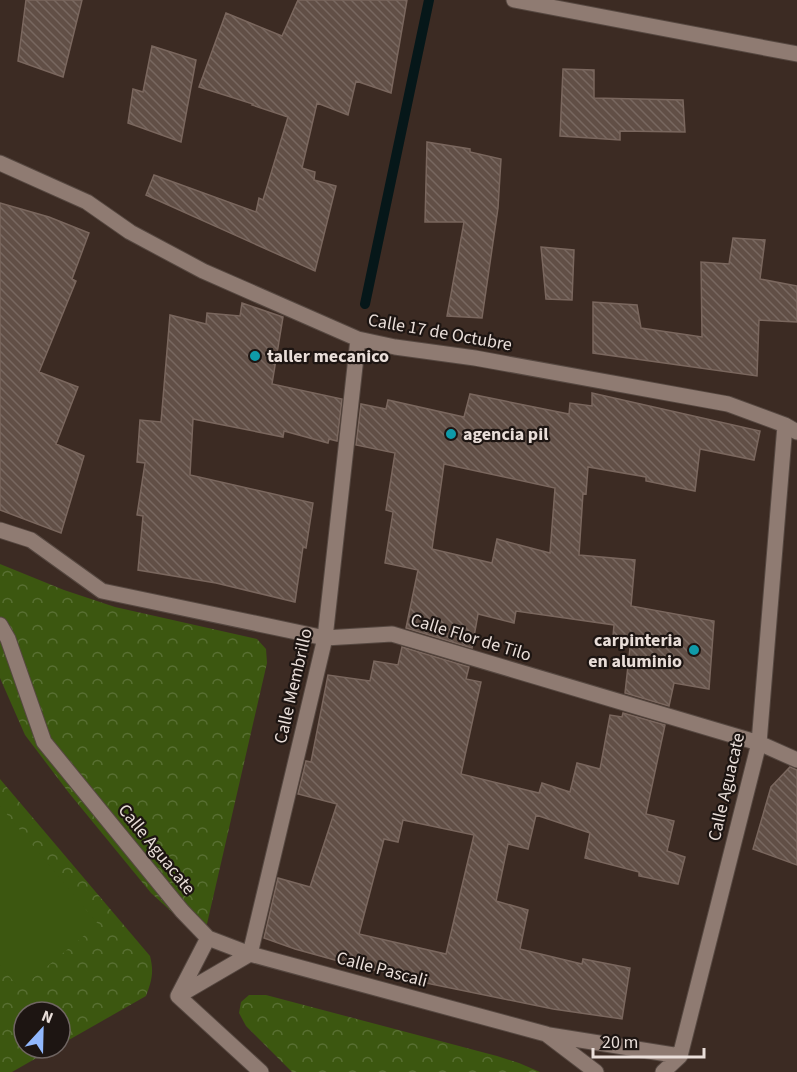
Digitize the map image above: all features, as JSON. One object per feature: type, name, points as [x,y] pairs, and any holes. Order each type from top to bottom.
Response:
[{"type":"street","points":[[514,0],[797,54]]},
{"type":"street","name":"Calle 17 de Octubre","points":[[0,163],[87,201],[130,232],[203,271],[358,339],[728,404],[791,428]]},
{"type":"street","name":"Calle Membrillo","points":[[250,954],[325,638],[358,339]]},
{"type":"street","name":"Calle Aguacate","points":[[680,1056],[759,743],[791,428]]},
{"type":"street","name":"Calle Flor de Tilo","points":[[0,530],[31,540],[102,591],[325,638],[392,634],[759,743],[797,760]]},
{"type":"street","name":"Calle Aguacate","points":[[0,625],[8,639],[44,742],[182,911],[208,938]]},
{"type":"street","points":[[178,996],[208,938]]},
{"type":"street","name":"Calle Pascali","points":[[208,938],[250,954],[546,1034],[680,1056]]},
{"type":"street","points":[[178,996],[250,954]]},
{"type":"street","points":[[178,996],[261,1072]]},
{"type":"street","name":"Calle Pascali","points":[[546,1034],[596,1072]]},
{"type":"street","points":[[663,1072],[680,1056]]},
{"type":"green space","points":[[0,564],[64,590],[115,607],[257,639],[266,649],[267,663],[207,924],[197,930],[185,924],[151,893],[25,735],[0,678]]},
{"type":"green space","points":[[0,779],[150,956],[152,971],[146,996],[72,1038],[72,1000],[12,1000],[12,1060],[33,1060],[12,1072],[0,1072]]},
{"type":"green space","points":[[0,806],[98,924],[20,989],[0,965]]},
{"type":"green space","points":[[249,995],[266,995],[497,1056],[540,1072],[292,1072],[246,1026],[239,1013],[241,1002]]},
{"type":"building","points":[[26,0],[82,0],[63,77],[18,61]]},
{"type":"building","points":[[298,0],[407,0],[391,93],[356,81],[348,115],[317,103],[302,168],[315,172],[314,180],[336,186],[315,271],[146,195],[154,175],[256,212],[259,198],[263,200],[288,117],[199,87],[226,13],[282,36]]},
{"type":"building","points":[[152,46],[196,60],[181,142],[128,123],[133,89],[143,92]]},
{"type":"building","points":[[563,69],[594,70],[594,98],[683,100],[685,132],[620,131],[620,140],[560,136]]},
{"type":"building","points":[[427,142],[470,149],[470,152],[501,159],[498,208],[482,318],[447,316],[464,222],[425,222]]},
{"type":"building","points":[[0,203],[49,217],[89,233],[72,279],[76,281],[39,372],[78,387],[56,444],[84,456],[61,533],[0,510]]},
{"type":"building","points":[[733,238],[765,240],[760,279],[797,286],[797,322],[759,320],[757,376],[593,353],[593,302],[637,305],[641,328],[702,337],[701,262],[729,264]]},
{"type":"building","points":[[541,247],[574,250],[572,300],[546,299]]},
{"type":"building","points":[[242,303],[283,317],[272,384],[342,399],[337,441],[329,439],[328,443],[284,431],[283,437],[193,419],[190,475],[313,503],[306,548],[303,547],[295,602],[216,583],[138,570],[143,516],[137,515],[145,463],[137,462],[140,420],[161,422],[170,315],[206,324],[207,313],[240,316]]},
{"type":"building","points":[[592,393],[760,431],[754,460],[700,449],[695,491],[646,481],[646,477],[588,467],[586,494],[583,493],[579,555],[635,560],[631,606],[714,621],[709,689],[674,683],[669,706],[625,693],[631,639],[613,636],[614,625],[516,611],[514,623],[478,614],[472,648],[406,628],[418,570],[385,563],[393,512],[386,510],[395,453],[356,445],[361,404],[386,409],[388,400],[464,417],[470,394],[569,414],[570,403],[592,406]],"holes":[[[444,464],[555,488],[550,553],[497,539],[492,563],[432,549]]]},
{"type":"building","points":[[402,647],[469,667],[466,679],[481,682],[461,774],[539,793],[542,783],[570,792],[577,763],[600,769],[610,715],[622,717],[623,713],[665,725],[646,814],[674,821],[667,851],[685,857],[678,884],[639,876],[639,872],[585,858],[590,833],[536,815],[528,849],[508,844],[496,901],[528,910],[520,949],[582,964],[583,959],[630,968],[622,1019],[553,1009],[431,984],[342,962],[264,938],[278,878],[310,887],[337,804],[298,794],[306,761],[311,762],[328,675],[370,681],[374,661],[398,665]],"holes":[[[403,820],[474,835],[446,954],[359,934],[384,839],[398,842]]]},
{"type":"building","points":[[790,767],[797,770],[797,865],[753,849],[771,787]]},
{"type":"waterway","points":[[365,304],[429,0]]},
{"type":"place","name":"taller mecanico","points":[[255,356]]},
{"type":"place","name":"agencia pil","points":[[451,434]]},
{"type":"place","name":"carpinteria en aluminio","points":[[694,650]]}]
